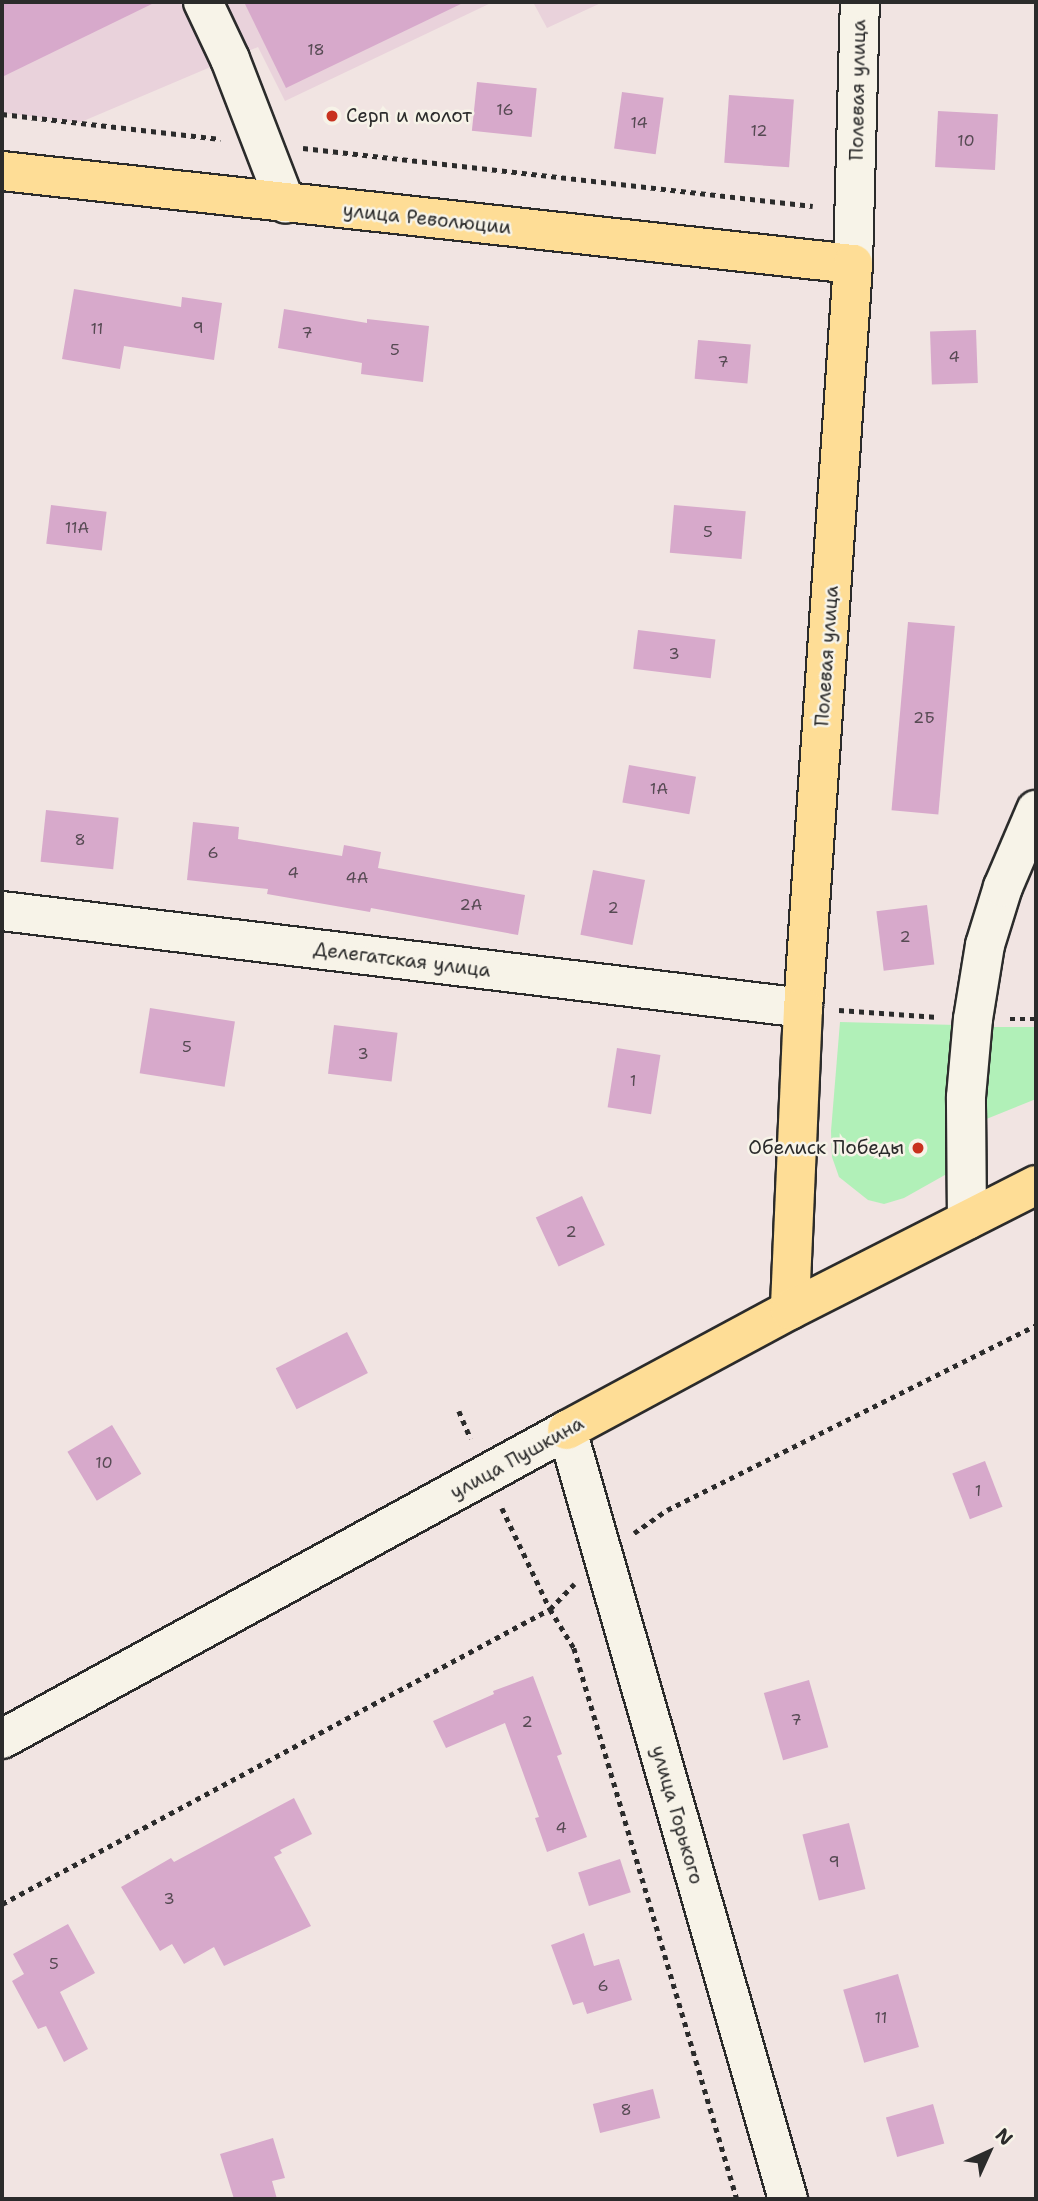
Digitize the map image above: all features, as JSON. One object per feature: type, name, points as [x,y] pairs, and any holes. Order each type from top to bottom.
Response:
[{"type":"main road","name":"улица Революции","points":[[2,171],[853,264]]},
{"type":"main road","name":"Полевая улица","points":[[790,1310],[803,1008],[853,264]]},
{"type":"main road","name":"улица Пушкина","points":[[567,1430],[790,1310],[1036,1185]]},
{"type":"street","points":[[203,2],[230,59],[286,204]]},
{"type":"street","name":"Полевая улица","points":[[853,264],[860,2]]},
{"type":"street","points":[[967,1220],[966,1097],[973,1019],[985,945],[1003,887],[1036,810]]},
{"type":"street","name":"Делегатская улица","points":[[2,911],[803,1008]]},
{"type":"street","name":"улица Пушкина","points":[[2,1739],[567,1430]]},
{"type":"street","name":"улица Горького","points":[[567,1430],[788,2199]]},
{"type":"path","points":[[2,114],[222,139]]},
{"type":"path","points":[[291,147],[813,206]]},
{"type":"path","points":[[803,1008],[973,1019],[1036,1019]]},
{"type":"path","points":[[2,1904],[550,1609],[603,1555],[667,1510],[1036,1325]]},
{"type":"path","points":[[459,1411],[485,1475],[550,1609],[574,1648],[737,2199]]},
{"type":"shaded area","points":[[2,2],[493,2],[285,101],[258,47],[81,122],[2,113]]},
{"type":"shaded area","points":[[533,2],[603,2],[547,28]]},
{"type":"green space","points":[[840,1022],[957,1025],[952,1171],[904,1198],[884,1204],[868,1200],[839,1177],[832,1157],[831,1131]]},
{"type":"green space","points":[[986,1027],[1036,1027],[1036,1099],[979,1122]]},
{"type":"building","points":[[2,2],[156,2],[2,77]]},
{"type":"building","points":[[244,2],[465,2],[286,88]]},
{"type":"building","points":[[477,82],[537,88],[532,137],[472,131]]},
{"type":"building","points":[[622,92],[664,98],[656,154],[614,148]]},
{"type":"building","points":[[729,95],[794,100],[789,167],[724,163]]},
{"type":"building","points":[[938,111],[998,114],[995,170],[935,167]]},
{"type":"building","points":[[74,289],[181,307],[182,297],[222,303],[214,360],[124,346],[120,369],[62,359]]},
{"type":"building","points":[[284,309],[367,323],[367,319],[429,326],[423,382],[361,374],[362,363],[278,348]]},
{"type":"building","points":[[976,330],[978,383],[932,385],[930,332]]},
{"type":"building","points":[[698,340],[751,345],[747,383],[695,379]]},
{"type":"building","points":[[51,505],[107,512],[102,551],[46,544]]},
{"type":"building","points":[[674,505],[746,511],[742,559],[670,553]]},
{"type":"building","points":[[908,622],[955,626],[938,814],[892,810]]},
{"type":"building","points":[[638,630],[715,640],[711,678],[633,669]]},
{"type":"building","points":[[629,765],[696,777],[689,814],[622,802]]},
{"type":"building","points":[[46,810],[119,818],[113,869],[41,862]]},
{"type":"building","points":[[193,822],[239,827],[238,839],[342,856],[344,845],[381,852],[378,868],[525,895],[518,935],[371,908],[370,912],[267,894],[268,889],[187,880]]},
{"type":"building","points":[[593,870],[645,880],[632,945],[580,935]]},
{"type":"building","points":[[927,905],[934,965],[884,971],[876,911]]},
{"type":"building","points":[[150,1008],[235,1021],[225,1087],[140,1073]]},
{"type":"building","points":[[334,1025],[398,1033],[392,1081],[328,1074]]},
{"type":"building","points":[[617,1048],[660,1055],[651,1114],[608,1107]]},
{"type":"building","points":[[582,1196],[605,1245],[559,1266],[536,1218]]},
{"type":"building","points":[[347,1332],[368,1373],[297,1409],[276,1368]]},
{"type":"building","points":[[112,1425],[141,1474],[97,1501],[67,1452]]},
{"type":"building","points":[[985,1461],[1003,1507],[970,1519],[952,1474]]},
{"type":"building","points":[[533,1676],[562,1754],[557,1756],[587,1837],[547,1852],[535,1818],[539,1817],[505,1723],[446,1748],[433,1721],[494,1694],[493,1691]]},
{"type":"building","points":[[809,1680],[828,1747],[783,1760],[764,1693]]},
{"type":"building","points":[[294,1798],[312,1834],[280,1850],[282,1853],[274,1857],[311,1926],[224,1966],[214,1947],[184,1964],[172,1944],[160,1951],[121,1887],[171,1858],[174,1862]]},
{"type":"building","points":[[849,1823],[865,1889],[819,1901],[802,1835]]},
{"type":"building","points":[[620,1859],[631,1892],[589,1906],[578,1873]]},
{"type":"building","points":[[68,1924],[95,1973],[60,1992],[88,2049],[64,2062],[46,2026],[38,2029],[12,1981],[24,1974],[13,1954]]},
{"type":"building","points":[[584,1933],[594,1966],[619,1959],[632,2000],[587,2014],[583,2002],[573,2005],[551,1945]]},
{"type":"building","points":[[898,1974],[919,2047],[864,2063],[843,1990]]},
{"type":"building","points":[[653,2089],[660,2118],[600,2133],[593,2104]]},
{"type":"building","points":[[933,2104],[944,2143],[897,2157],[886,2118]]},
{"type":"building","points":[[273,2138],[285,2178],[272,2181],[277,2199],[234,2199],[220,2154]]},
{"type":"place","name":"Серп и молот","points":[[332,116]]},
{"type":"place","name":"Обелиск Победы","points":[[918,1148]]}]
